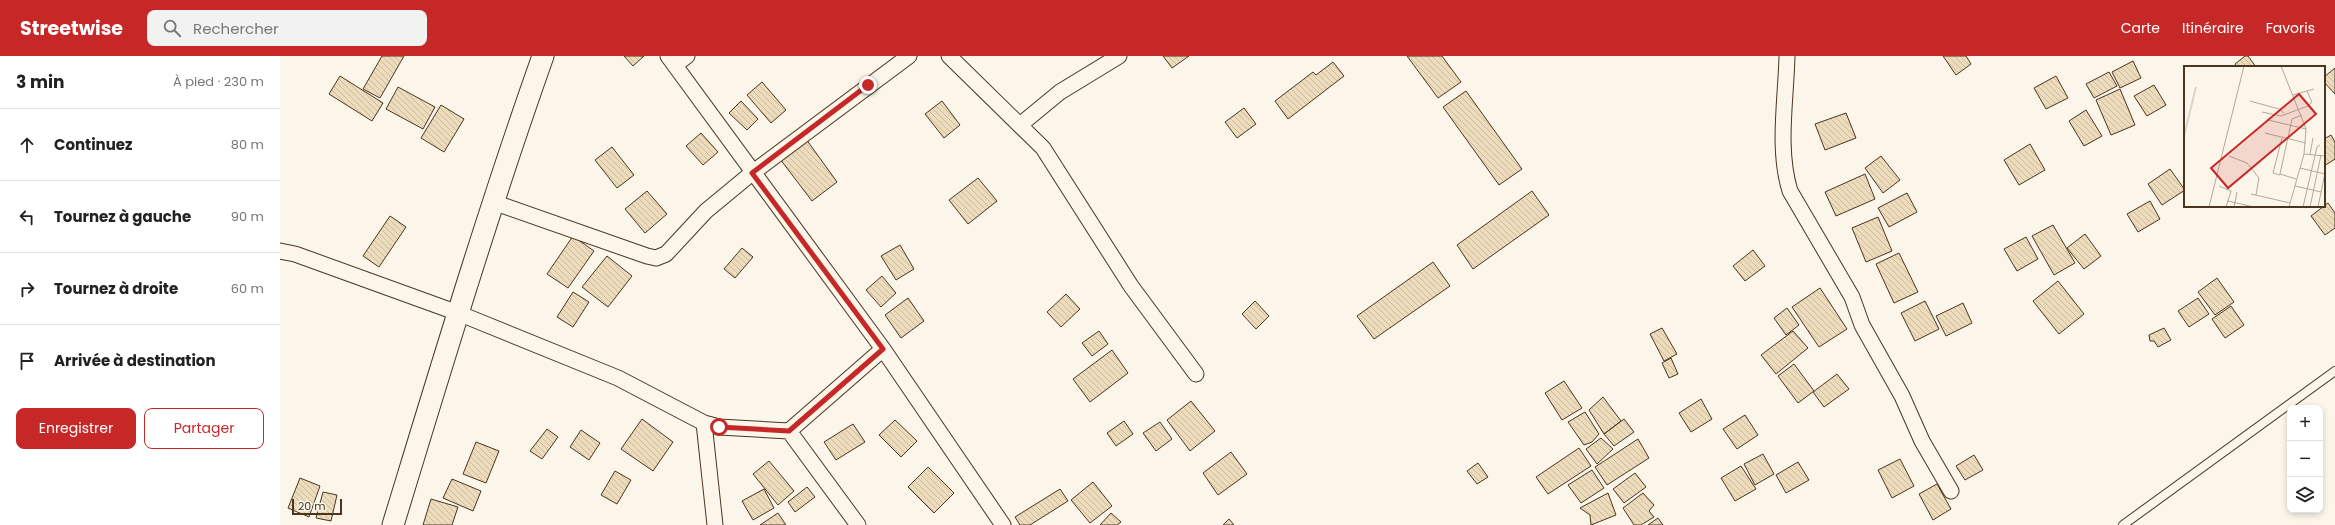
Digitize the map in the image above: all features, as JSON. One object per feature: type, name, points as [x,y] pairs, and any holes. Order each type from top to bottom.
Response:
[{"type":"street","points":[[393,525],[493,202],[543,56]]},
{"type":"street","points":[[687,56],[671,61],[883,349],[1003,525]]},
{"type":"street","points":[[493,202],[656,258],[666,254],[706,211],[752,173],[909,56]]},
{"type":"street","points":[[949,56],[1043,148],[1131,286],[1196,374]]},
{"type":"street","points":[[1020,125],[1060,92],[1119,56]]},
{"type":"street","points":[[1787,56],[1784,154],[1785,174],[1790,191],[1852,297],[1862,325],[1902,396],[1922,441],[1951,491]]},
{"type":"street","points":[[280,251],[295,254],[458,313],[618,378],[704,423],[719,427],[789,431],[883,349]]},
{"type":"street","points":[[704,423],[714,525]]},
{"type":"street","points":[[789,431],[858,525]]},
{"type":"lane","points":[[2123,525],[2335,371]]},
{"type":"building","points":[[382,56],[404,56],[380,98],[363,89]]},
{"type":"building","points":[[624,56],[644,56],[633,66]]},
{"type":"building","points":[[1163,56],[1189,56],[1172,68]]},
{"type":"building","points":[[1407,56],[1442,56],[1461,82],[1438,98]]},
{"type":"building","points":[[1943,56],[1966,56],[1971,64],[1956,75]]},
{"type":"building","points":[[2245,56],[2248,56],[2255,66],[2236,66],[2235,64]]},
{"type":"building","points":[[2133,61],[2141,78],[2120,88],[2112,72]]},
{"type":"building","points":[[1333,62],[1344,76],[1288,119],[1275,101],[1313,72],[1316,75]]},
{"type":"building","points":[[2335,68],[2335,94],[2325,83],[2325,76]]},
{"type":"building","points":[[2109,72],[2117,86],[2094,98],[2086,84]]},
{"type":"building","points":[[340,76],[383,103],[372,121],[329,94]]},
{"type":"building","points":[[2056,76],[2068,98],[2046,109],[2034,88]]},
{"type":"building","points":[[762,82],[786,110],[771,123],[747,95]]},
{"type":"building","points":[[2154,85],[2166,105],[2147,116],[2134,96]]},
{"type":"building","points":[[398,87],[435,107],[423,129],[386,109]]},
{"type":"building","points":[[2120,89],[2135,125],[2111,135],[2096,100]]},
{"type":"building","points":[[1466,91],[1522,169],[1499,185],[1443,107]]},
{"type":"building","points":[[741,101],[758,119],[747,130],[729,113]]},
{"type":"building","points":[[942,101],[960,125],[944,138],[925,114]]},
{"type":"building","points":[[441,105],[464,119],[444,152],[421,138]]},
{"type":"building","points":[[1244,108],[1256,124],[1237,138],[1225,122]]},
{"type":"building","points":[[2086,110],[2102,136],[2084,146],[2069,121]]},
{"type":"building","points":[[1846,113],[1856,138],[1825,150],[1815,124]]},
{"type":"building","points":[[701,133],[718,152],[703,165],[686,146]]},
{"type":"building","points":[[2331,135],[2335,142],[2335,159],[2325,165],[2325,138]]},
{"type":"building","points":[[806,139],[837,182],[812,201],[780,159]]},
{"type":"building","points":[[2030,144],[2045,170],[2019,185],[2004,160]]},
{"type":"building","points":[[612,147],[634,175],[617,188],[595,160]]},
{"type":"building","points":[[1881,156],[1900,180],[1883,193],[1865,168]]},
{"type":"building","points":[[2170,169],[2184,191],[2162,205],[2148,184]]},
{"type":"building","points":[[1865,174],[1875,199],[1836,216],[1825,192]]},
{"type":"building","points":[[978,178],[997,201],[968,224],[949,200]]},
{"type":"building","points":[[647,191],[667,214],[645,233],[625,209]]},
{"type":"building","points":[[1532,191],[1549,215],[1473,269],[1457,245]]},
{"type":"building","points":[[1907,193],[1917,212],[1889,227],[1878,208]]},
{"type":"building","points":[[2150,201],[2160,219],[2138,232],[2127,214]]},
{"type":"building","points":[[2328,203],[2335,213],[2335,228],[2325,235],[2311,216],[2323,207],[2325,207]]},
{"type":"building","points":[[390,216],[406,227],[379,267],[363,256]]},
{"type":"building","points":[[1878,217],[1892,251],[1866,262],[1852,228]]},
{"type":"building","points":[[2053,225],[2075,263],[2054,275],[2032,236]]},
{"type":"building","points":[[2085,234],[2101,256],[2084,269],[2067,248]]},
{"type":"building","points":[[573,236],[594,251],[568,288],[547,274]]},
{"type":"building","points":[[2026,237],[2038,259],[2017,271],[2004,249]]},
{"type":"building","points":[[900,245],[914,269],[896,280],[881,256]]},
{"type":"building","points":[[742,248],[753,257],[735,278],[724,269]]},
{"type":"building","points":[[1753,250],[1765,266],[1745,281],[1733,266]]},
{"type":"building","points":[[1899,253],[1918,292],[1894,303],[1876,264]]},
{"type":"building","points":[[607,256],[632,276],[608,307],[582,287]]},
{"type":"building","points":[[1433,262],[1450,286],[1374,339],[1357,316]]},
{"type":"building","points":[[882,276],[896,293],[881,307],[866,290]]},
{"type":"building","points":[[2217,278],[2234,302],[2215,315],[2198,292]]},
{"type":"building","points":[[2058,281],[2084,314],[2059,334],[2033,301]]},
{"type":"building","points":[[1820,288],[1847,329],[1819,347],[1792,307]]},
{"type":"building","points":[[573,292],[589,302],[573,327],[557,317]]},
{"type":"building","points":[[1066,294],[1080,309],[1061,327],[1047,312]]},
{"type":"building","points":[[908,298],[924,321],[901,338],[885,315]]},
{"type":"building","points":[[2198,298],[2209,314],[2189,327],[2178,311]]},
{"type":"building","points":[[1255,301],[1269,316],[1256,329],[1242,314]]},
{"type":"building","points":[[1925,301],[1939,329],[1915,341],[1901,313]]},
{"type":"building","points":[[1963,303],[1972,323],[1946,336],[1936,316]]},
{"type":"building","points":[[2231,306],[2244,325],[2225,338],[2212,319]]},
{"type":"building","points":[[1787,308],[1799,325],[1786,335],[1774,318]]},
{"type":"building","points":[[1662,328],[1677,354],[1664,361],[1650,334]]},
{"type":"building","points":[[2164,328],[2171,340],[2158,347],[2154,341],[2150,341],[2149,335]]},
{"type":"building","points":[[1099,331],[1108,344],[1092,356],[1082,343]]},
{"type":"building","points":[[1793,331],[1808,348],[1776,374],[1761,355]]},
{"type":"building","points":[[1112,350],[1128,373],[1090,402],[1073,379]]},
{"type":"building","points":[[1671,358],[1678,374],[1669,378],[1662,363]]},
{"type":"building","points":[[1794,364],[1814,391],[1798,403],[1778,376]]},
{"type":"building","points":[[1837,374],[1849,389],[1824,407],[1813,392]]},
{"type":"building","points":[[1564,381],[1582,408],[1562,420],[1545,393]]},
{"type":"building","points":[[1603,397],[1621,421],[1604,434],[1589,410]]},
{"type":"building","points":[[1701,399],[1712,419],[1691,432],[1679,413]]},
{"type":"building","points":[[1191,401],[1215,431],[1190,451],[1167,420]]},
{"type":"building","points":[[1585,412],[1599,434],[1592,442],[1584,445],[1568,422]]},
{"type":"building","points":[[1745,415],[1758,435],[1737,449],[1723,429]]},
{"type":"building","points":[[642,419],[673,442],[653,471],[621,449]]},
{"type":"building","points":[[1624,419],[1634,432],[1614,446],[1604,434]]},
{"type":"building","points":[[895,420],[917,441],[901,457],[879,435]]},
{"type":"building","points":[[1124,421],[1133,434],[1116,446],[1107,433]]},
{"type":"building","points":[[1160,422],[1172,439],[1156,451],[1143,433]]},
{"type":"building","points":[[853,424],[865,442],[836,460],[824,442]]},
{"type":"building","points":[[547,429],[558,437],[542,459],[530,451]]},
{"type":"building","points":[[581,430],[600,443],[589,460],[570,447]]},
{"type":"building","points":[[1601,438],[1613,449],[1597,464],[1586,449]]},
{"type":"building","points":[[1638,439],[1649,458],[1607,485],[1595,467]]},
{"type":"building","points":[[476,442],[499,451],[486,483],[463,474]]},
{"type":"building","points":[[1579,448],[1591,466],[1548,494],[1536,477]]},
{"type":"building","points":[[1231,452],[1247,474],[1218,495],[1203,473]]},
{"type":"building","points":[[1763,454],[1774,474],[1755,485],[1744,464]]},
{"type":"building","points":[[1974,455],[1983,470],[1965,480],[1956,466]]},
{"type":"building","points":[[1900,459],[1914,486],[1892,498],[1878,470]]},
{"type":"building","points":[[769,461],[794,491],[778,505],[753,474]]},
{"type":"building","points":[[1798,462],[1809,480],[1786,493],[1776,475]]},
{"type":"building","points":[[1478,463],[1488,477],[1477,484],[1467,471]]},
{"type":"building","points":[[1741,466],[1756,489],[1735,501],[1721,478]]},
{"type":"building","points":[[928,467],[954,493],[934,513],[908,487]]},
{"type":"building","points":[[1592,470],[1604,488],[1581,503],[1568,485]]},
{"type":"building","points":[[615,471],[631,480],[617,504],[601,495]]},
{"type":"building","points":[[1635,473],[1646,487],[1624,503],[1613,489]]},
{"type":"building","points":[[300,478],[320,486],[309,517],[288,508]]},
{"type":"building","points":[[452,479],[481,491],[473,511],[443,498]]},
{"type":"building","points":[[1093,482],[1112,506],[1090,523],[1071,500]]},
{"type":"building","points":[[1937,484],[1951,509],[1933,520],[1919,494]]},
{"type":"building","points":[[807,487],[815,497],[795,512],[788,502]]},
{"type":"building","points":[[764,489],[774,508],[753,520],[742,501]]},
{"type":"building","points":[[1060,489],[1068,501],[1030,525],[1020,525],[1015,517]]},
{"type":"building","points":[[323,492],[337,495],[331,521],[316,518]]},
{"type":"building","points":[[1608,493],[1616,515],[1591,525],[1590,515],[1580,508]]},
{"type":"building","points":[[1643,493],[1654,505],[1649,511],[1654,517],[1641,525],[1634,525],[1623,508]]},
{"type":"building","points":[[431,499],[458,507],[452,525],[423,525]]},
{"type":"building","points":[[778,513],[786,525],[760,525]]},
{"type":"building","points":[[1111,513],[1121,522],[1117,525],[1100,525]]},
{"type":"building","points":[[1658,518],[1663,525],[1648,525]]},
{"type":"building","points":[[1229,519],[1234,525],[1223,525]]},
{"type":"route","points":[[719,427],[778,429],[789,431],[883,349],[752,173],[868,85]]}]
